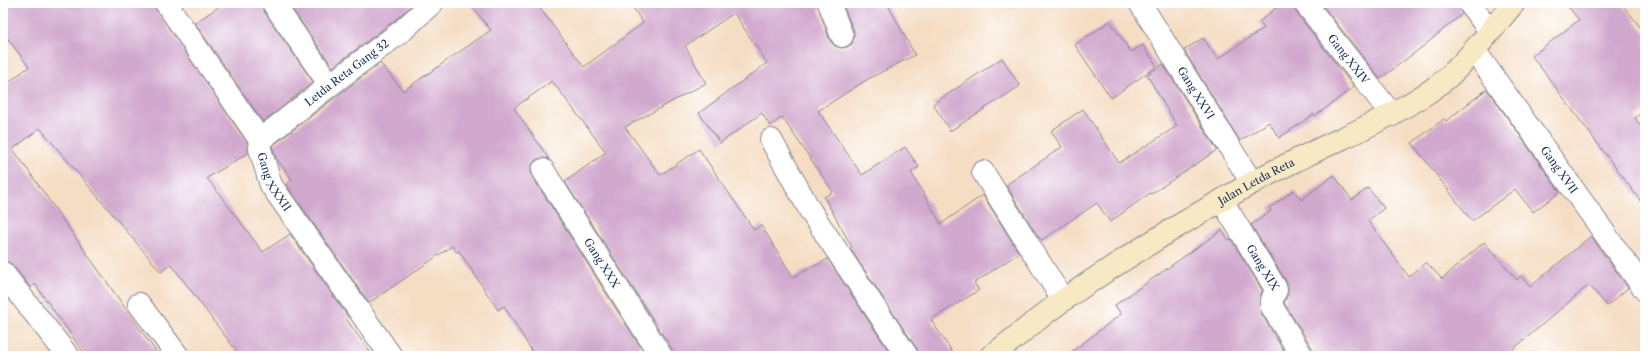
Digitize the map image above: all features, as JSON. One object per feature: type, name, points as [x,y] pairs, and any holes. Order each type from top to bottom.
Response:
[{"type":"street","name":"Gang XXXII","points":[[166,3],[260,140],[260,149],[271,185],[391,356]]},
{"type":"street","points":[[273,3],[330,85]]},
{"type":"street","points":[[829,3],[842,36]]},
{"type":"street","name":"Gang XXVI","points":[[1140,3],[1252,183]]},
{"type":"street","name":"Gang XXIV","points":[[1305,3],[1392,115]]},
{"type":"street","points":[[1469,3],[1490,31]]},
{"type":"street","name":"Jalan Letda Reta","points":[[991,356],[1063,300],[1130,255],[1252,183],[1392,115],[1423,96],[1448,77],[1474,50],[1514,3]]},
{"type":"street","name":"Letda Reta Gang 32","points":[[260,140],[403,30],[431,4]]},
{"type":"street","name":"Gang XVII","points":[[1474,50],[1645,290]]},
{"type":"street","points":[[771,140],[811,212],[907,356]]},
{"type":"street","name":"Gang XXX","points":[[543,170],[661,356]]},
{"type":"street","points":[[982,172],[1063,300]]},
{"type":"street","name":"Gang XIX","points":[[1222,201],[1275,287],[1276,290],[1272,300],[1272,307],[1302,356]]},
{"type":"street","points":[[3,273],[68,356]]},
{"type":"street","points":[[139,304],[178,356]]},
{"type":"building","points":[[3,3],[152,3],[248,144],[248,153],[207,178],[263,252],[290,234],[348,317],[346,319],[373,356],[240,356],[171,264],[161,272],[40,128],[13,149],[159,356],[86,356],[35,284],[31,288],[13,265],[3,261],[3,86],[29,67],[3,32]]},
{"type":"building","points":[[224,3],[261,3],[263,10],[313,82],[263,122],[195,23]]},
{"type":"building","points":[[288,3],[414,3],[395,20],[333,67]]},
{"type":"building","points":[[469,3],[536,3],[584,67],[643,23],[630,3],[817,3],[830,41],[835,46],[841,48],[852,44],[854,37],[854,31],[842,3],[887,3],[915,55],[868,79],[818,111],[862,175],[905,147],[919,167],[911,172],[941,224],[983,195],[1019,253],[974,283],[979,290],[931,320],[955,356],[919,356],[917,349],[850,248],[852,247],[824,197],[833,192],[782,117],[770,126],[762,113],[720,143],[699,113],[767,63],[734,13],[685,46],[706,83],[625,127],[660,175],[699,149],[754,230],[761,225],[793,277],[828,259],[892,356],[673,356],[672,349],[565,182],[606,152],[552,81],[514,108],[549,159],[542,158],[536,160],[532,165],[532,176],[646,356],[535,356],[504,306],[498,310],[459,251],[456,252],[452,246],[369,303],[286,184],[292,179],[276,158],[272,146],[380,63],[403,91],[491,30]]},
{"type":"building","points":[[1282,3],[1293,3],[1295,11],[1354,87],[1315,116],[1314,114],[1279,138],[1269,122],[1240,141],[1184,50],[1203,38],[1218,59],[1264,28],[1259,22]]},
{"type":"building","points":[[1321,3],[1457,3],[1462,14],[1380,79]]},
{"type":"building","points":[[1565,3],[1621,3],[1645,33],[1645,111],[1635,118],[1645,132],[1645,207],[1532,56],[1579,20]]},
{"type":"building","points":[[1110,21],[1131,52],[1143,45],[1157,66],[1111,98],[1075,45]]},
{"type":"building","points":[[1002,58],[1020,86],[950,131],[933,104]]},
{"type":"building","points":[[1163,64],[1217,150],[1151,194],[1150,193],[1110,222],[1097,203],[1042,240],[1039,238],[1006,185],[1062,147],[1051,131],[1083,109],[1119,163],[1177,126],[1147,75]]},
{"type":"building","points":[[1487,89],[1560,192],[1533,212],[1515,189],[1472,221],[1412,143],[1444,119],[1446,121]]},
{"type":"building","points":[[1334,175],[1352,200],[1368,188],[1384,208],[1368,221],[1409,277],[1426,262],[1442,279],[1484,242],[1517,280],[1521,276],[1530,287],[1591,236],[1628,288],[1607,306],[1589,285],[1505,356],[1314,356],[1313,349],[1284,303],[1288,294],[1288,286],[1286,281],[1251,225],[1271,211],[1269,208],[1294,190],[1301,200]]},
{"type":"building","points":[[1222,230],[1229,240],[1231,239],[1262,290],[1260,300],[1261,313],[1287,356],[1066,356],[1121,314],[1115,305]]}]
